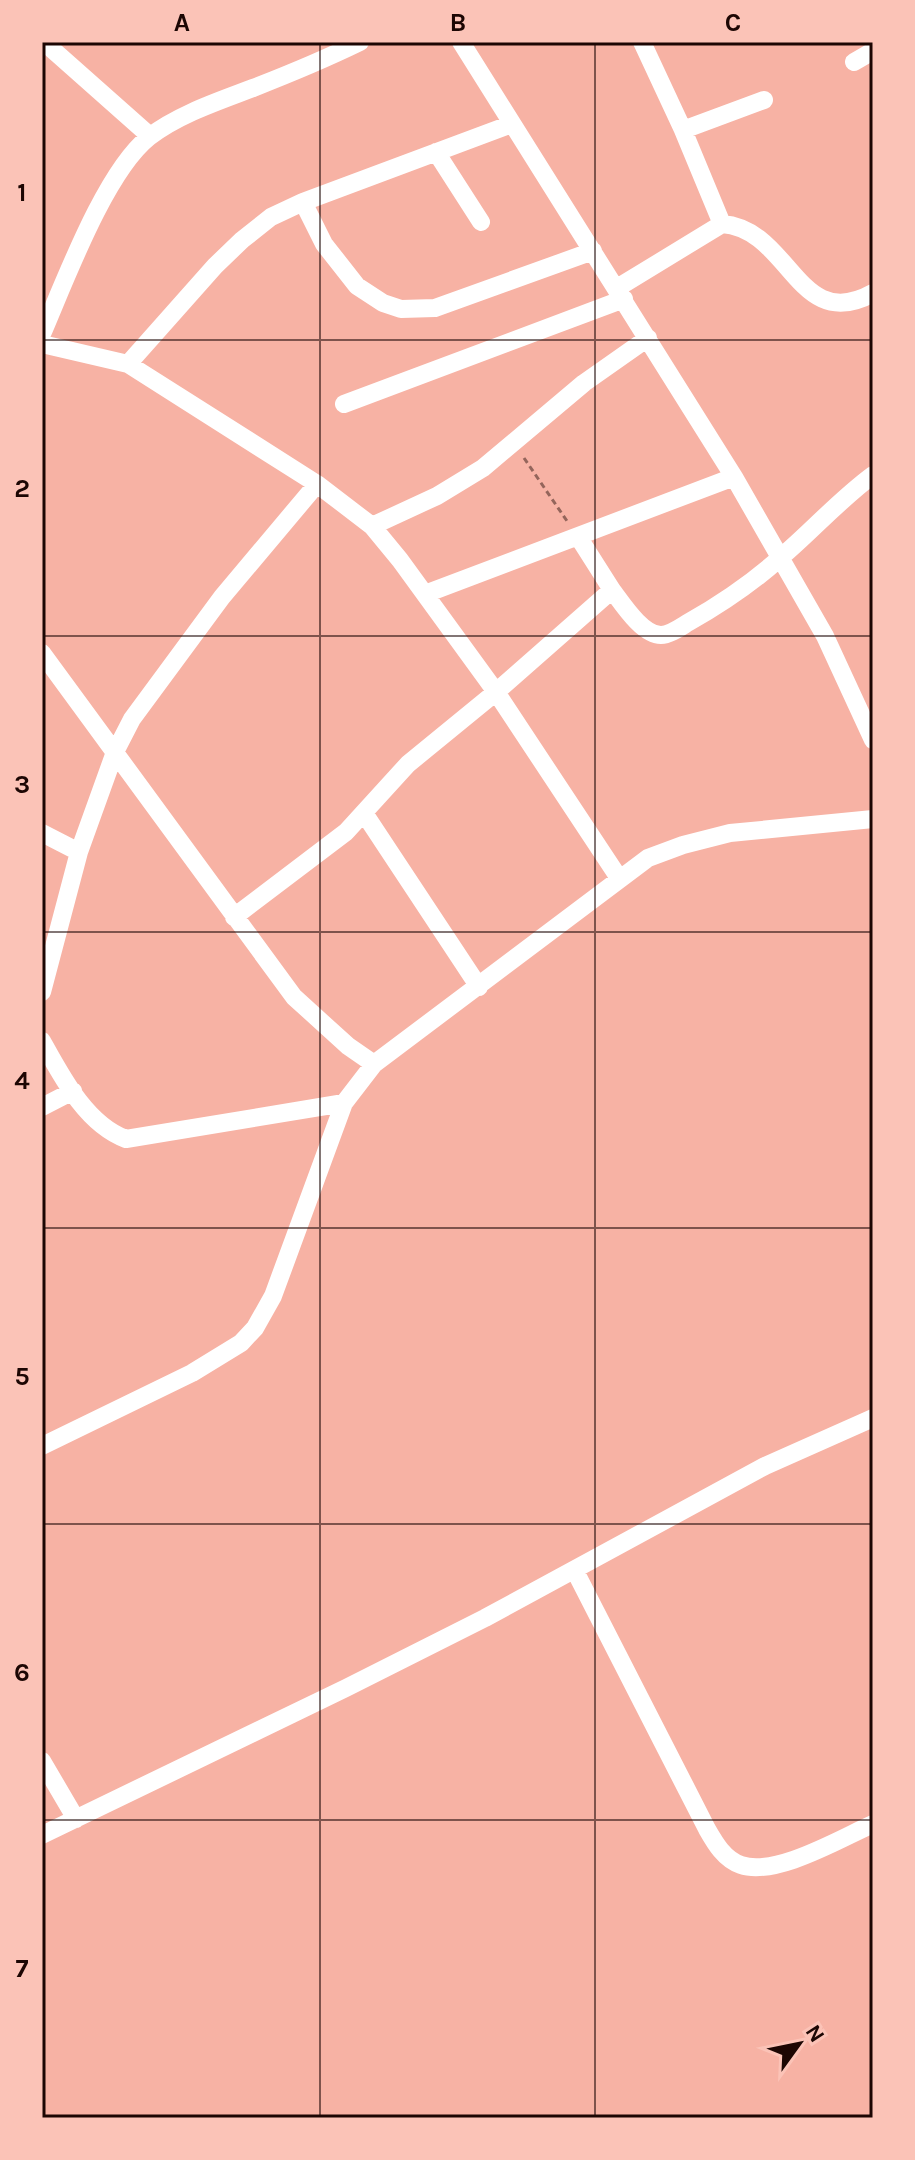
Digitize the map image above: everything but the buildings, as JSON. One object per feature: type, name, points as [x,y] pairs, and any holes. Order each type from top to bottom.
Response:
[{"type":"street","points":[[44,42],[150,136]]},
{"type":"street","points":[[42,334],[105,196],[126,163],[150,136],[207,106],[360,42]]},
{"type":"street","points":[[461,42],[734,477],[825,636],[873,740]]},
{"type":"street","points":[[642,42],[722,224]]},
{"type":"street","points":[[854,62],[873,51]]},
{"type":"street","points":[[683,130],[764,100]]},
{"type":"street","points":[[128,364],[215,266],[271,217],[303,202],[512,124]]},
{"type":"street","points":[[436,152],[481,222]]},
{"type":"street","points":[[303,202],[324,244],[357,286],[383,303],[401,309],[435,308],[593,251]]},
{"type":"street","points":[[344,404],[620,294],[722,224],[738,225],[753,234],[820,299],[833,304],[847,304],[873,293]]},
{"type":"street","points":[[372,526],[461,483],[584,383],[648,338]]},
{"type":"street","points":[[42,344],[128,364],[317,484],[372,526],[496,692],[619,878]]},
{"type":"street","points":[[579,538],[632,617],[661,635],[704,614],[781,557],[840,501],[873,475]]},
{"type":"street","points":[[425,594],[734,477]]},
{"type":"street","points":[[42,992],[79,852],[115,752],[139,709],[222,597],[317,484]]},
{"type":"street","points":[[234,917],[321,851],[364,813],[408,764],[612,590]]},
{"type":"street","points":[[42,653],[294,997],[348,1046],[374,1064]]},
{"type":"street","points":[[364,813],[479,987]]},
{"type":"street","points":[[42,1446],[192,1373],[241,1343],[255,1328],[273,1296],[344,1103],[374,1064],[619,878],[648,858],[730,833],[873,819]]},
{"type":"street","points":[[42,833],[79,852]]},
{"type":"street","points":[[42,1041],[95,1120],[112,1134],[126,1139],[344,1103]]},
{"type":"street","points":[[42,1107],[73,1091]]},
{"type":"street","points":[[42,1835],[346,1688],[575,1571],[765,1466],[873,1418]]},
{"type":"street","points":[[575,1571],[707,1829],[717,1847],[731,1859],[742,1866],[757,1867],[784,1862],[873,1824]]},
{"type":"street","points":[[42,1761],[76,1819]]},
{"type":"path","points":[[513,443],[579,538]]}]
